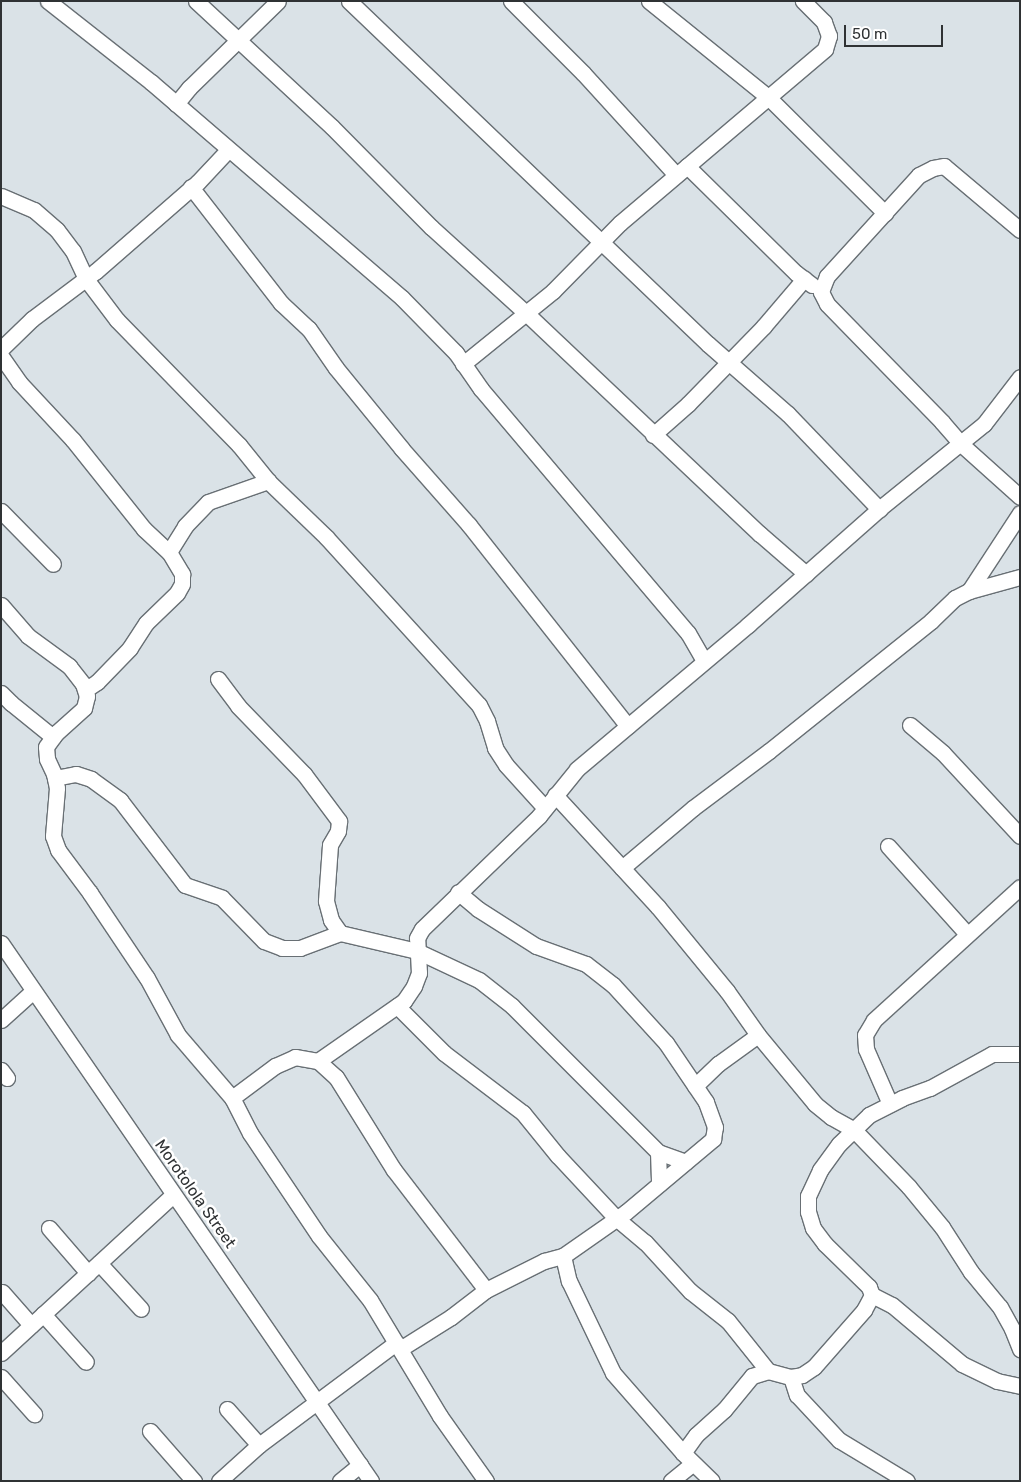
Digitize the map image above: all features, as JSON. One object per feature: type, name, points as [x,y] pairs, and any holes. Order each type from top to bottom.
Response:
[{"type":"street","points":[[48,1],[176,104],[402,298],[456,353],[481,389],[688,632],[704,661]]},
{"type":"street","points":[[196,1],[332,127],[431,227],[526,313],[653,435],[806,574]]},
{"type":"street","points":[[176,104],[189,88],[278,1]]},
{"type":"street","points":[[349,1],[601,242],[729,362],[788,414],[879,509]]},
{"type":"street","points":[[511,1],[682,170],[804,280],[821,292],[827,304],[961,444],[1020,497]]},
{"type":"street","points":[[649,1],[768,97],[885,213]]},
{"type":"street","points":[[463,364],[553,291],[601,242],[682,170],[825,49],[829,36],[824,22],[803,1]]},
{"type":"street","points":[[1,348],[32,319],[86,280],[192,187],[228,150]]},
{"type":"street","points":[[821,292],[827,276],[919,175],[933,168],[944,166],[1020,230]]},
{"type":"street","points":[[192,187],[281,303],[310,329],[336,368],[402,449],[469,525],[628,726]]},
{"type":"street","points":[[1,196],[34,210],[57,230],[73,251],[86,280],[117,320],[239,445],[268,481],[326,537],[479,705],[487,721],[495,748],[506,765],[545,808]]},
{"type":"street","points":[[653,435],[729,362],[804,280]]},
{"type":"street","points":[[1,356],[19,382],[73,440],[144,528],[169,552],[182,574],[182,584],[177,593],[146,623],[123,655],[97,682],[85,690]]},
{"type":"street","points":[[318,1061],[404,1001],[414,986],[419,973],[417,938],[422,929],[545,808],[578,769],[879,509],[984,424],[1020,377]]},
{"type":"street","points":[[169,552],[185,526],[208,502],[268,481]]},
{"type":"street","points":[[1,511],[53,564]]},
{"type":"street","points":[[969,591],[1020,513]]},
{"type":"street","points":[[622,868],[693,808],[769,751],[931,621],[955,598],[969,591],[1020,578]]},
{"type":"street","points":[[1,605],[28,636],[69,666],[87,696],[84,708],[53,737],[46,747],[47,759],[55,778],[56,808],[53,836],[58,850],[90,893],[147,978],[178,1034],[232,1098],[250,1133],[319,1236],[370,1300],[440,1416],[486,1481]]},
{"type":"street","points":[[218,679],[238,706],[304,774],[339,821],[338,831],[330,845],[326,901],[331,920],[340,933]]},
{"type":"street","points":[[1,692],[11,703],[53,737]]},
{"type":"street","points":[[910,725],[943,753],[1020,836]]},
{"type":"street","points":[[55,778],[76,774],[91,779],[120,800],[186,885],[222,898],[264,942],[282,948],[300,948],[340,933],[417,950],[479,980],[512,1006],[658,1152],[685,1162]]},
{"type":"street","points":[[555,795],[622,868],[727,991],[758,1035],[815,1104],[831,1118],[854,1130],[909,1186],[942,1227],[971,1272],[1000,1307],[1020,1349]]},
{"type":"street","points":[[888,846],[967,934]]},
{"type":"street","points":[[890,1104],[866,1049],[865,1035],[874,1020],[1020,887]]},
{"type":"street","points":[[219,1481],[258,1445],[316,1400],[398,1346],[451,1317],[486,1290],[544,1261],[563,1256],[616,1218],[713,1139],[715,1126],[706,1102],[666,1042],[613,985],[586,964],[536,946],[478,909],[458,892]]},
{"type":"street","name":"Morotolola Street","points":[[1,943],[372,1481]]},
{"type":"street","points":[[1,1020],[33,991]]},
{"type":"street","points":[[398,1006],[444,1053],[523,1113],[558,1156],[616,1218],[645,1242],[690,1291],[728,1321],[768,1370],[791,1377],[802,1375],[814,1367],[864,1310],[872,1295]]},
{"type":"street","points":[[695,1086],[718,1064],[758,1035]]},
{"type":"street","points":[[1020,1054],[992,1054],[930,1088],[890,1104],[869,1115],[839,1144],[820,1170],[808,1196],[808,1212],[813,1228],[825,1244],[863,1281],[872,1295],[892,1306],[962,1364],[997,1381],[1020,1386]]},
{"type":"street","points":[[232,1098],[275,1066],[295,1057],[318,1061],[336,1077],[394,1170],[486,1290]]},
{"type":"street","points":[[658,1152],[659,1184]]},
{"type":"street","points":[[1,1353],[173,1194]]},
{"type":"street","points":[[49,1228],[141,1309]]},
{"type":"street","points":[[563,1256],[569,1281],[613,1373],[688,1458],[712,1481]]},
{"type":"street","points":[[2,1292],[31,1325]]},
{"type":"street","points":[[43,1314],[86,1362]]},
{"type":"street","points":[[671,1481],[688,1458],[696,1435],[724,1410],[752,1376],[768,1370]]},
{"type":"street","points":[[1,1377],[34,1414]]},
{"type":"street","points":[[791,1377],[797,1395],[839,1440],[907,1481]]},
{"type":"street","points":[[227,1409],[258,1445]]},
{"type":"street","points":[[150,1431],[194,1481]]},
{"type":"street","points":[[340,1481],[360,1465]]}]
